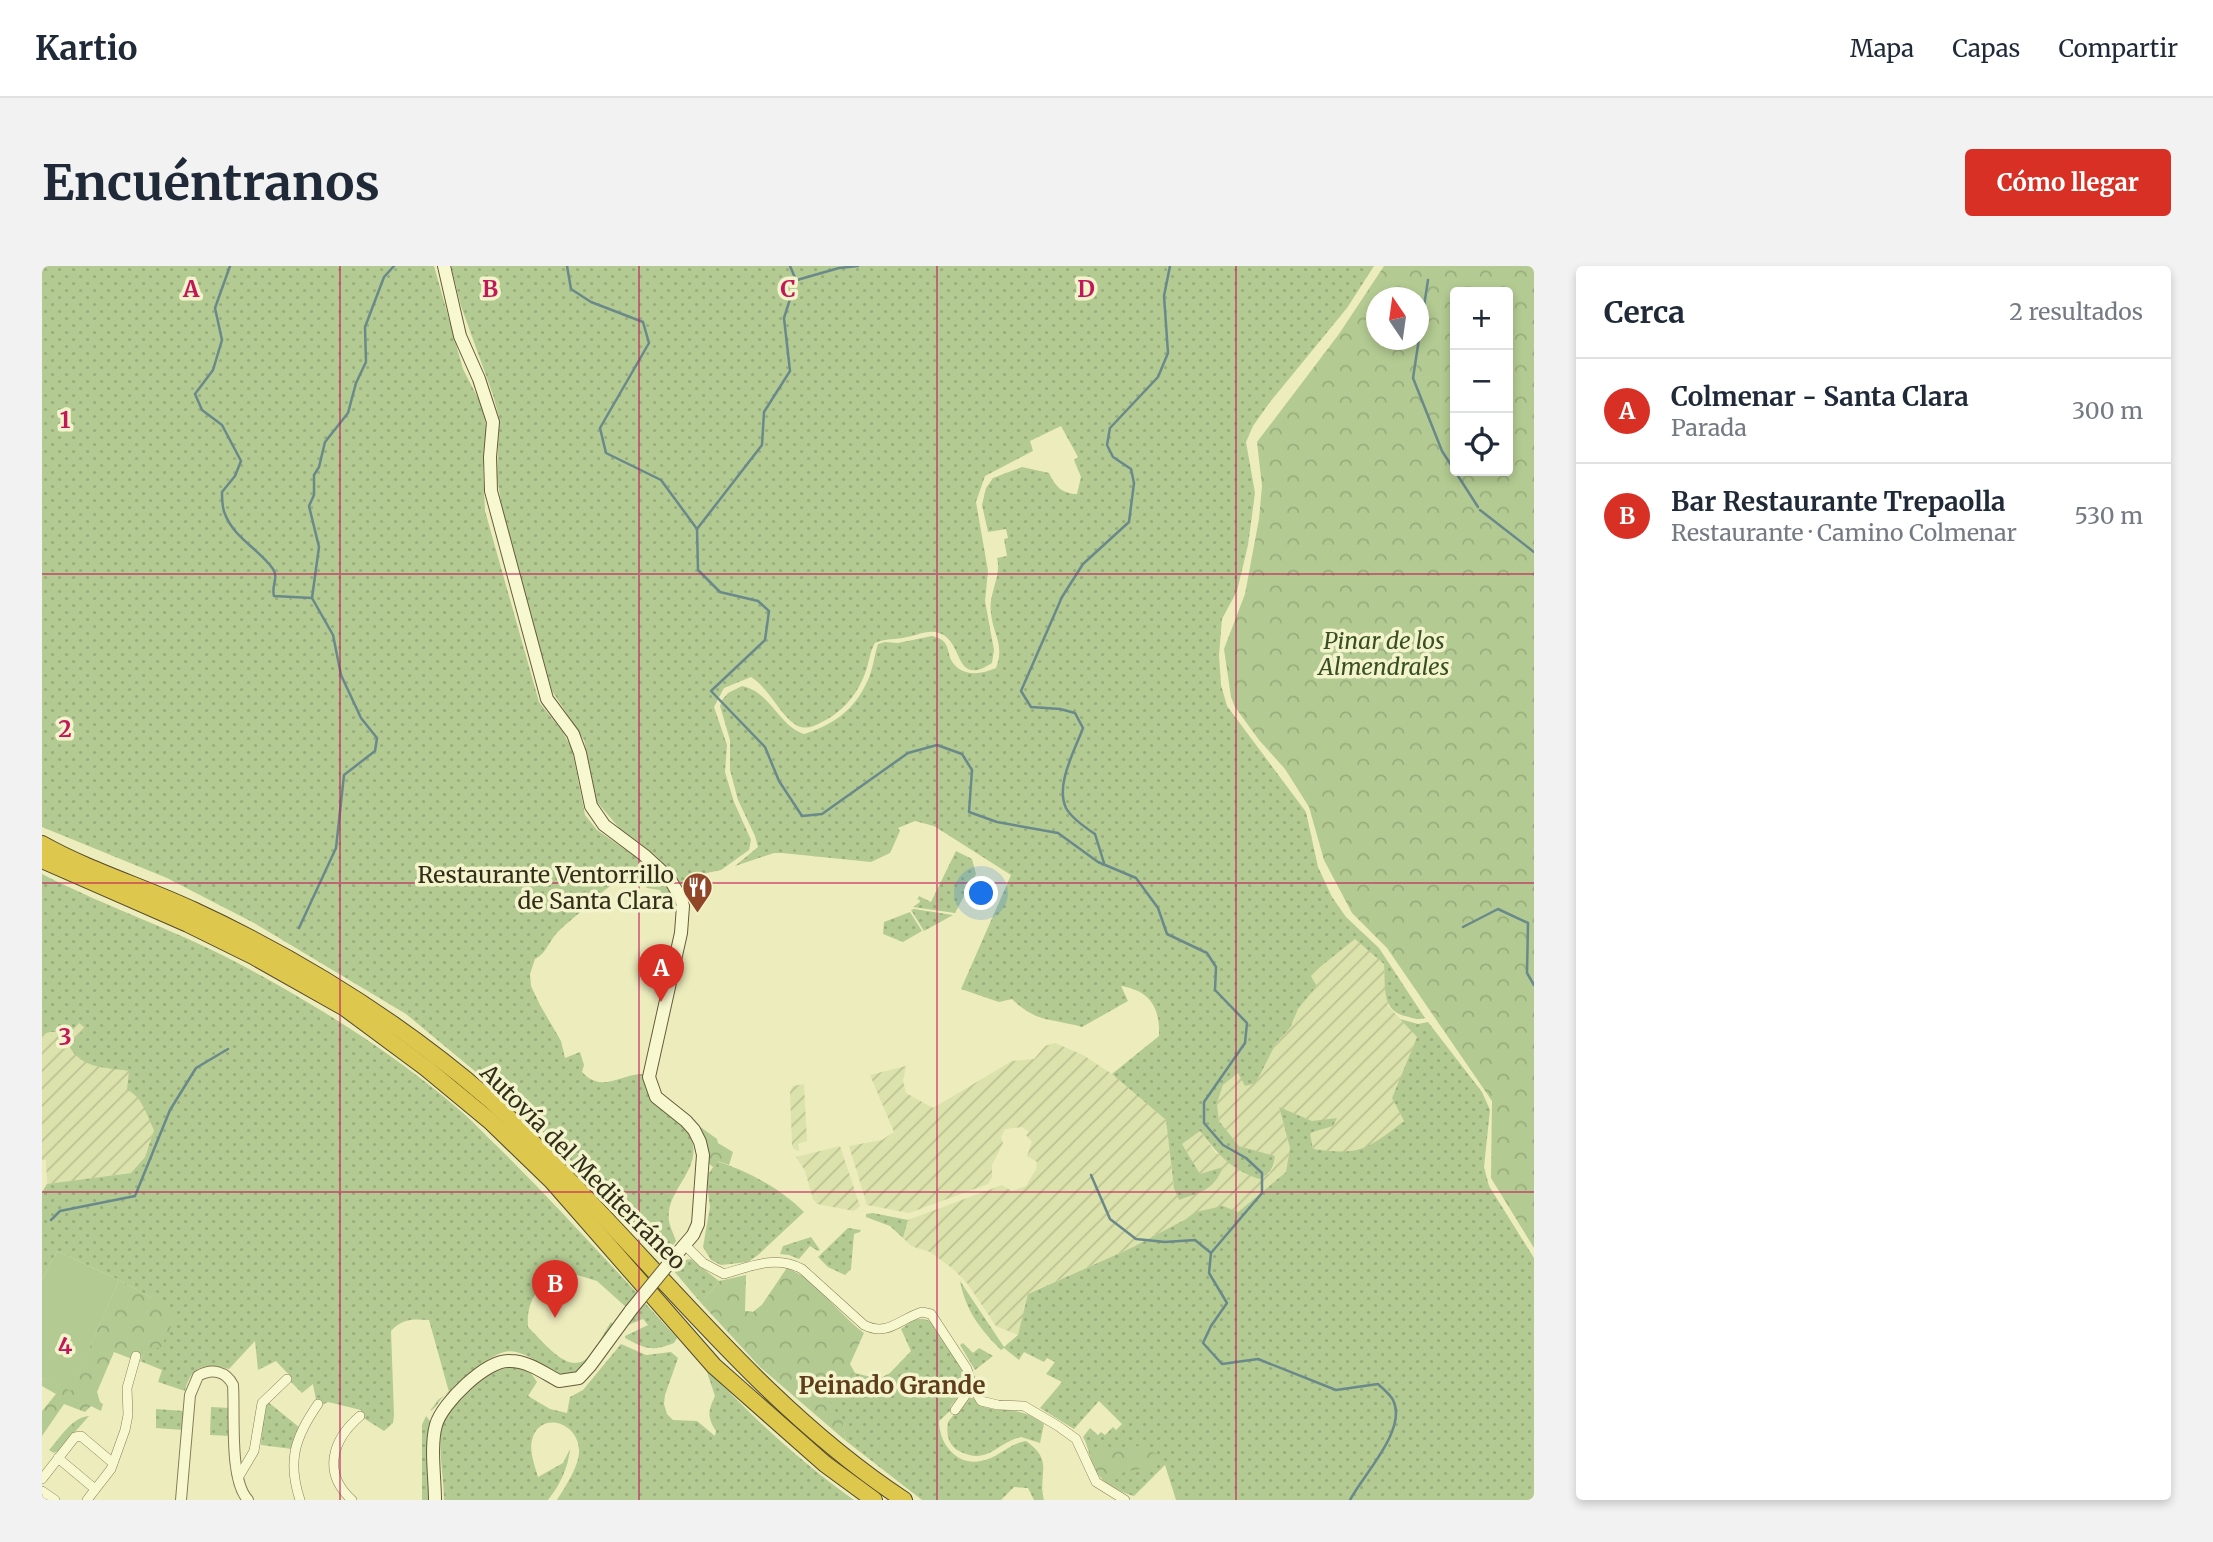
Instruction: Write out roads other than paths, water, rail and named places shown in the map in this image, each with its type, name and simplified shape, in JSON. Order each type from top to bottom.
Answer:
[{"type":"highway","name":"Autovía del Mediterráneo","points":[[42,845],[193,910],[299,963],[350,994],[433,1053],[491,1101],[574,1184],[728,1350],[836,1452],[904,1500]]},
{"type":"highway","name":"Autovía del Mediterráneo","points":[[42,860],[188,924],[253,956],[345,1008],[426,1068],[490,1121],[552,1181],[714,1366],[825,1464],[874,1500]]},
{"type":"main road","points":[[435,1500],[435,1429],[446,1403],[486,1371],[506,1360],[533,1366],[559,1381],[579,1377],[685,1245],[698,1224],[703,1156],[694,1130],[656,1097],[649,1077],[681,933],[681,898],[669,878],[604,825],[590,806],[580,753],[573,734],[547,699],[491,491],[493,422],[479,379],[460,336],[444,266]]},
{"type":"street","points":[[685,1245],[703,1263],[723,1274],[779,1260],[792,1263],[864,1325],[876,1331],[889,1328],[922,1312],[931,1314],[967,1369],[972,1386],[981,1401],[1024,1406],[1059,1426],[1076,1439],[1096,1482],[1125,1500]]},
{"type":"street","points":[[87,1500],[113,1463],[128,1415],[127,1388],[136,1356]]},
{"type":"street","points":[[181,1500],[190,1395],[194,1381],[204,1372],[222,1373],[229,1377],[233,1385],[239,1478],[243,1494],[248,1500]]},
{"type":"street","points":[[239,1478],[254,1451],[262,1403],[288,1379]]},
{"type":"street","points":[[955,1409],[972,1386]]},
{"type":"street","points":[[300,1500],[293,1481],[293,1462],[305,1423],[318,1404]]},
{"type":"street","points":[[352,1500],[342,1491],[333,1476],[333,1461],[341,1438],[350,1424],[360,1416]]},
{"type":"street","points":[[42,1479],[75,1437],[81,1436],[113,1463]]},
{"type":"street","points":[[58,1458],[95,1489]]},
{"type":"street","points":[[42,1490],[55,1500]]},
{"type":"waterway","points":[[230,266],[215,308],[222,340],[213,370],[195,394],[202,410],[222,425],[241,461],[235,476],[222,492],[224,512],[240,537],[273,569],[274,596],[312,598],[333,635],[341,675],[361,718],[377,738],[375,751],[344,775],[336,848],[299,928]]},
{"type":"waterway","points":[[312,598],[319,547],[309,506],[314,495],[314,475],[319,467],[325,442],[348,413],[356,383],[366,362],[365,327],[384,277],[394,266]]},
{"type":"waterway","points":[[567,266],[571,289],[591,302],[643,322],[649,343],[600,428],[606,453],[661,480],[697,529],[698,570],[720,592],[758,601],[769,611],[765,640],[711,691],[765,747],[779,781],[802,816],[822,814],[908,753],[937,745],[962,754],[972,770],[969,812],[997,822],[1058,833],[1098,862],[1136,878],[1158,908],[1167,934],[1207,953],[1216,967],[1215,990],[1247,1023],[1245,1043],[1204,1102],[1204,1123],[1223,1145],[1246,1158],[1262,1173],[1262,1193],[1211,1253],[1209,1273],[1227,1303],[1203,1343],[1222,1364],[1258,1359],[1336,1390],[1378,1384],[1388,1393],[1396,1412],[1394,1424],[1382,1451],[1350,1500]]},
{"type":"waterway","points":[[697,529],[762,445],[764,412],[790,371],[784,318],[796,280],[790,266]]},
{"type":"waterway","points":[[797,280],[839,268],[858,266]]},
{"type":"waterway","points":[[1104,863],[1095,834],[1072,816],[1063,799],[1064,778],[1083,728],[1075,713],[1031,707],[1021,691],[1062,597],[1083,564],[1129,522],[1134,483],[1131,469],[1113,457],[1107,445],[1110,428],[1158,377],[1168,353],[1164,296],[1170,266]]},
{"type":"waterway","points":[[1428,280],[1413,378],[1442,451],[1478,507]]},
{"type":"waterway","points":[[1480,510],[1534,552]]},
{"type":"waterway","points":[[1463,927],[1498,909],[1528,923],[1527,973],[1534,985]]},
{"type":"waterway","points":[[51,1220],[60,1211],[135,1196],[170,1110],[196,1068],[228,1049]]},
{"type":"waterway","points":[[1091,1175],[1110,1219],[1136,1239],[1165,1242],[1195,1240],[1211,1253]]},
{"type":"place","name":"Restaurante Ventorrillo de Santa Clara","points":[[697,915]]},
{"type":"place","name":"Colmenar - Santa Clara","points":[[661,1002]]},
{"type":"place","name":"Bar Restaurante Trepaolla","points":[[555,1318]]},
{"type":"district","name":"Peinado Grande","points":[[892,1386]]},
{"type":"park label","name":"Pinar de los Almendrales","points":[[1384,654]]}]
